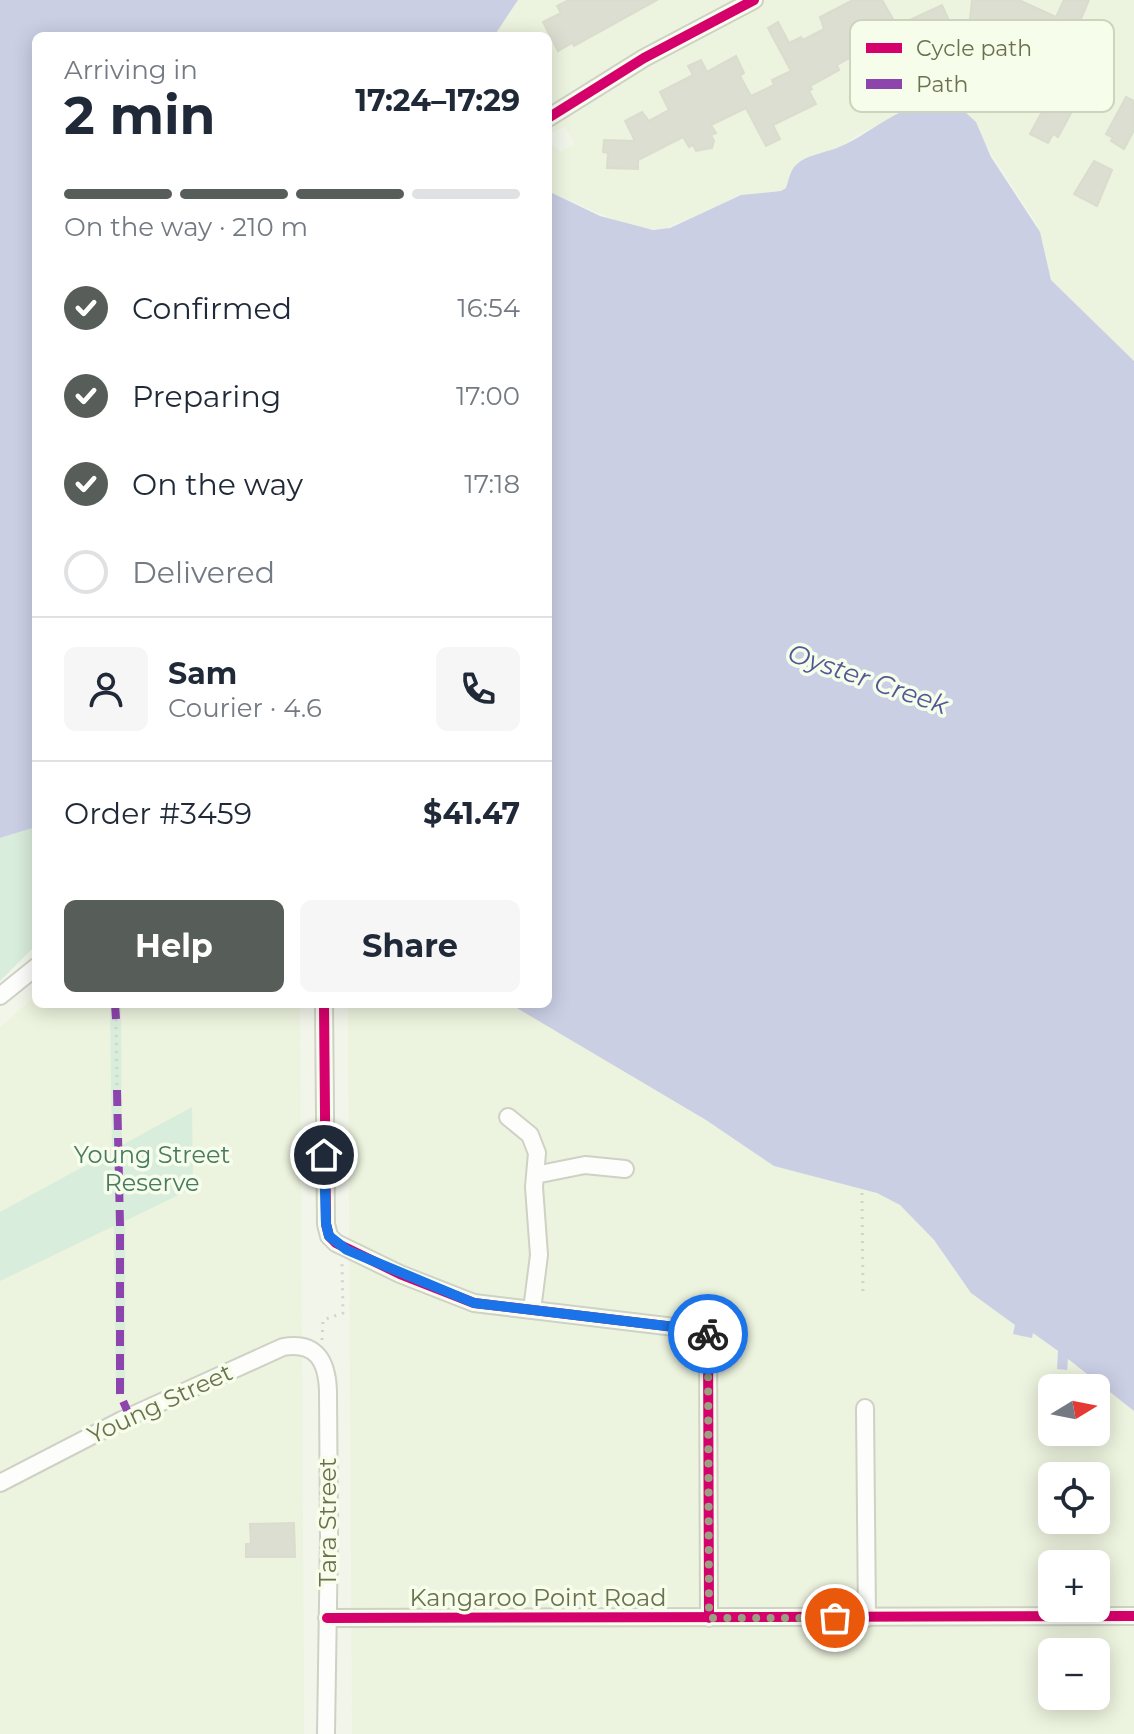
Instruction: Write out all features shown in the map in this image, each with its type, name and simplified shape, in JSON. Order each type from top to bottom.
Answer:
[{"type":"street","points":[[552,116],[644,58],[754,0]]},
{"type":"street","points":[[0,996],[32,970]]},
{"type":"street","points":[[324,1008],[326,1224],[329,1236],[347,1250],[474,1303],[708,1331],[709,1618]]},
{"type":"street","points":[[508,1117],[526,1129],[534,1140],[537,1153],[534,1200],[539,1255],[532,1310]]},
{"type":"street","points":[[535,1175],[585,1165],[625,1169]]},
{"type":"street","name":"Young Street","points":[[0,1483],[122,1420],[283,1347],[303,1346],[316,1353],[321,1360]]},
{"type":"street","name":"Tara Street","points":[[321,1360],[328,1391],[326,1734]]},
{"type":"street","points":[[865,1408],[867,1618]]},
{"type":"street","name":"Kangaroo Point Road","points":[[327,1618],[1134,1616]]},
{"type":"path","points":[[116,1019],[117,1090]]},
{"type":"path","points":[[862,1193],[863,1297]]},
{"type":"path","points":[[321,1360],[323,1320],[343,1313],[341,1267],[347,1250]]},
{"type":"shaded area","points":[[518,0],[1134,0],[1134,361],[1051,280],[1037,224],[965,112],[1114,112],[1114,20],[850,20],[850,112],[917,112],[864,131],[840,147],[798,163],[790,173],[786,188],[781,191],[741,195],[664,229],[642,229],[620,222],[552,193],[552,145],[561,152],[575,144],[565,126],[552,133],[552,32],[497,32]]},
{"type":"shaded area","points":[[32,999],[32,1008],[300,1008],[304,1734],[0,1734],[0,1028]]},
{"type":"shaded area","points":[[348,1008],[517,1008],[706,1120],[774,1166],[877,1193],[900,1205],[933,1240],[971,1293],[1015,1325],[1033,1333],[1086,1374],[1038,1374],[1038,1446],[1110,1446],[1110,1392],[1134,1411],[1134,1734],[352,1734]]},
{"type":"green space","points":[[32,828],[32,949],[0,981],[0,838]]},
{"type":"green space","name":"Young Street Reserve","points":[[110,1008],[121,1008],[122,1145],[192,1107],[193,1188],[125,1221],[125,1391],[116,1396],[114,1226],[0,1281],[0,1212],[112,1151]]},
{"type":"water","points":[[0,0],[518,0],[497,32],[32,32],[32,828],[0,838]]},
{"type":"water","name":"Oyster Creek","points":[[901,112],[965,112],[976,122],[991,157],[1040,232],[1051,280],[1134,361],[1134,1411],[1110,1392],[1110,1374],[1087,1374],[1068,1359],[1067,1370],[1057,1369],[1058,1351],[1033,1333],[1032,1338],[1013,1334],[1015,1325],[971,1293],[934,1240],[900,1205],[877,1193],[774,1166],[706,1120],[517,1008],[552,1008],[552,193],[600,216],[653,230],[670,228],[741,195],[781,191],[786,188],[794,167],[800,162],[850,142]]},
{"type":"building","points":[[569,0],[657,0],[574,46],[572,43],[558,51],[552,32],[548,32],[543,22],[561,13],[557,6]]},
{"type":"building","points":[[853,0],[882,0],[894,20],[850,20],[850,58],[837,65],[839,70],[810,86],[812,89],[809,91],[816,104],[773,125],[780,139],[766,146],[746,108],[711,125],[716,133],[711,135],[714,141],[712,148],[696,151],[693,145],[689,147],[683,137],[638,160],[638,169],[607,168],[608,153],[603,152],[604,140],[635,141],[625,121],[642,112],[649,121],[669,110],[660,92],[693,75],[688,66],[701,60],[707,72],[736,56],[744,73],[740,76],[751,96],[774,85],[772,80],[791,71],[768,28],[778,22],[789,43],[801,37],[803,40],[824,29],[820,17]]},
{"type":"building","points":[[972,0],[1019,0],[1056,17],[1064,0],[1089,0],[1081,20],[970,20]]},
{"type":"building","points":[[942,5],[949,20],[910,20]]},
{"type":"building","points":[[1126,97],[1134,101],[1134,130],[1124,149],[1106,134]]},
{"type":"building","points":[[1042,112],[1072,112],[1058,137],[1053,134],[1048,143],[1030,134]]},
{"type":"building","points":[[1094,161],[1112,170],[1097,206],[1074,194]]},
{"type":"building","points":[[294,1523],[295,1557],[246,1557],[246,1544],[251,1544],[250,1524]]},
{"type":"marked path","points":[[115,1008],[116,1019]]},
{"type":"marked path","points":[[117,1090],[120,1394],[130,1417]]},
{"type":"cycle path","points":[[552,116],[644,58],[754,0]]},
{"type":"cycle path","points":[[324,1008],[326,1224],[329,1236],[336,1243],[400,1274],[474,1303],[708,1331],[709,1618]]},
{"type":"cycle path","points":[[327,1618],[1134,1616]]},
{"type":"way so far","points":[[708,1334],[709,1618],[835,1618]]},
{"type":"route","points":[[324,1155],[326,1224],[329,1236],[347,1250],[474,1303],[685,1327],[708,1331],[708,1334]]}]
